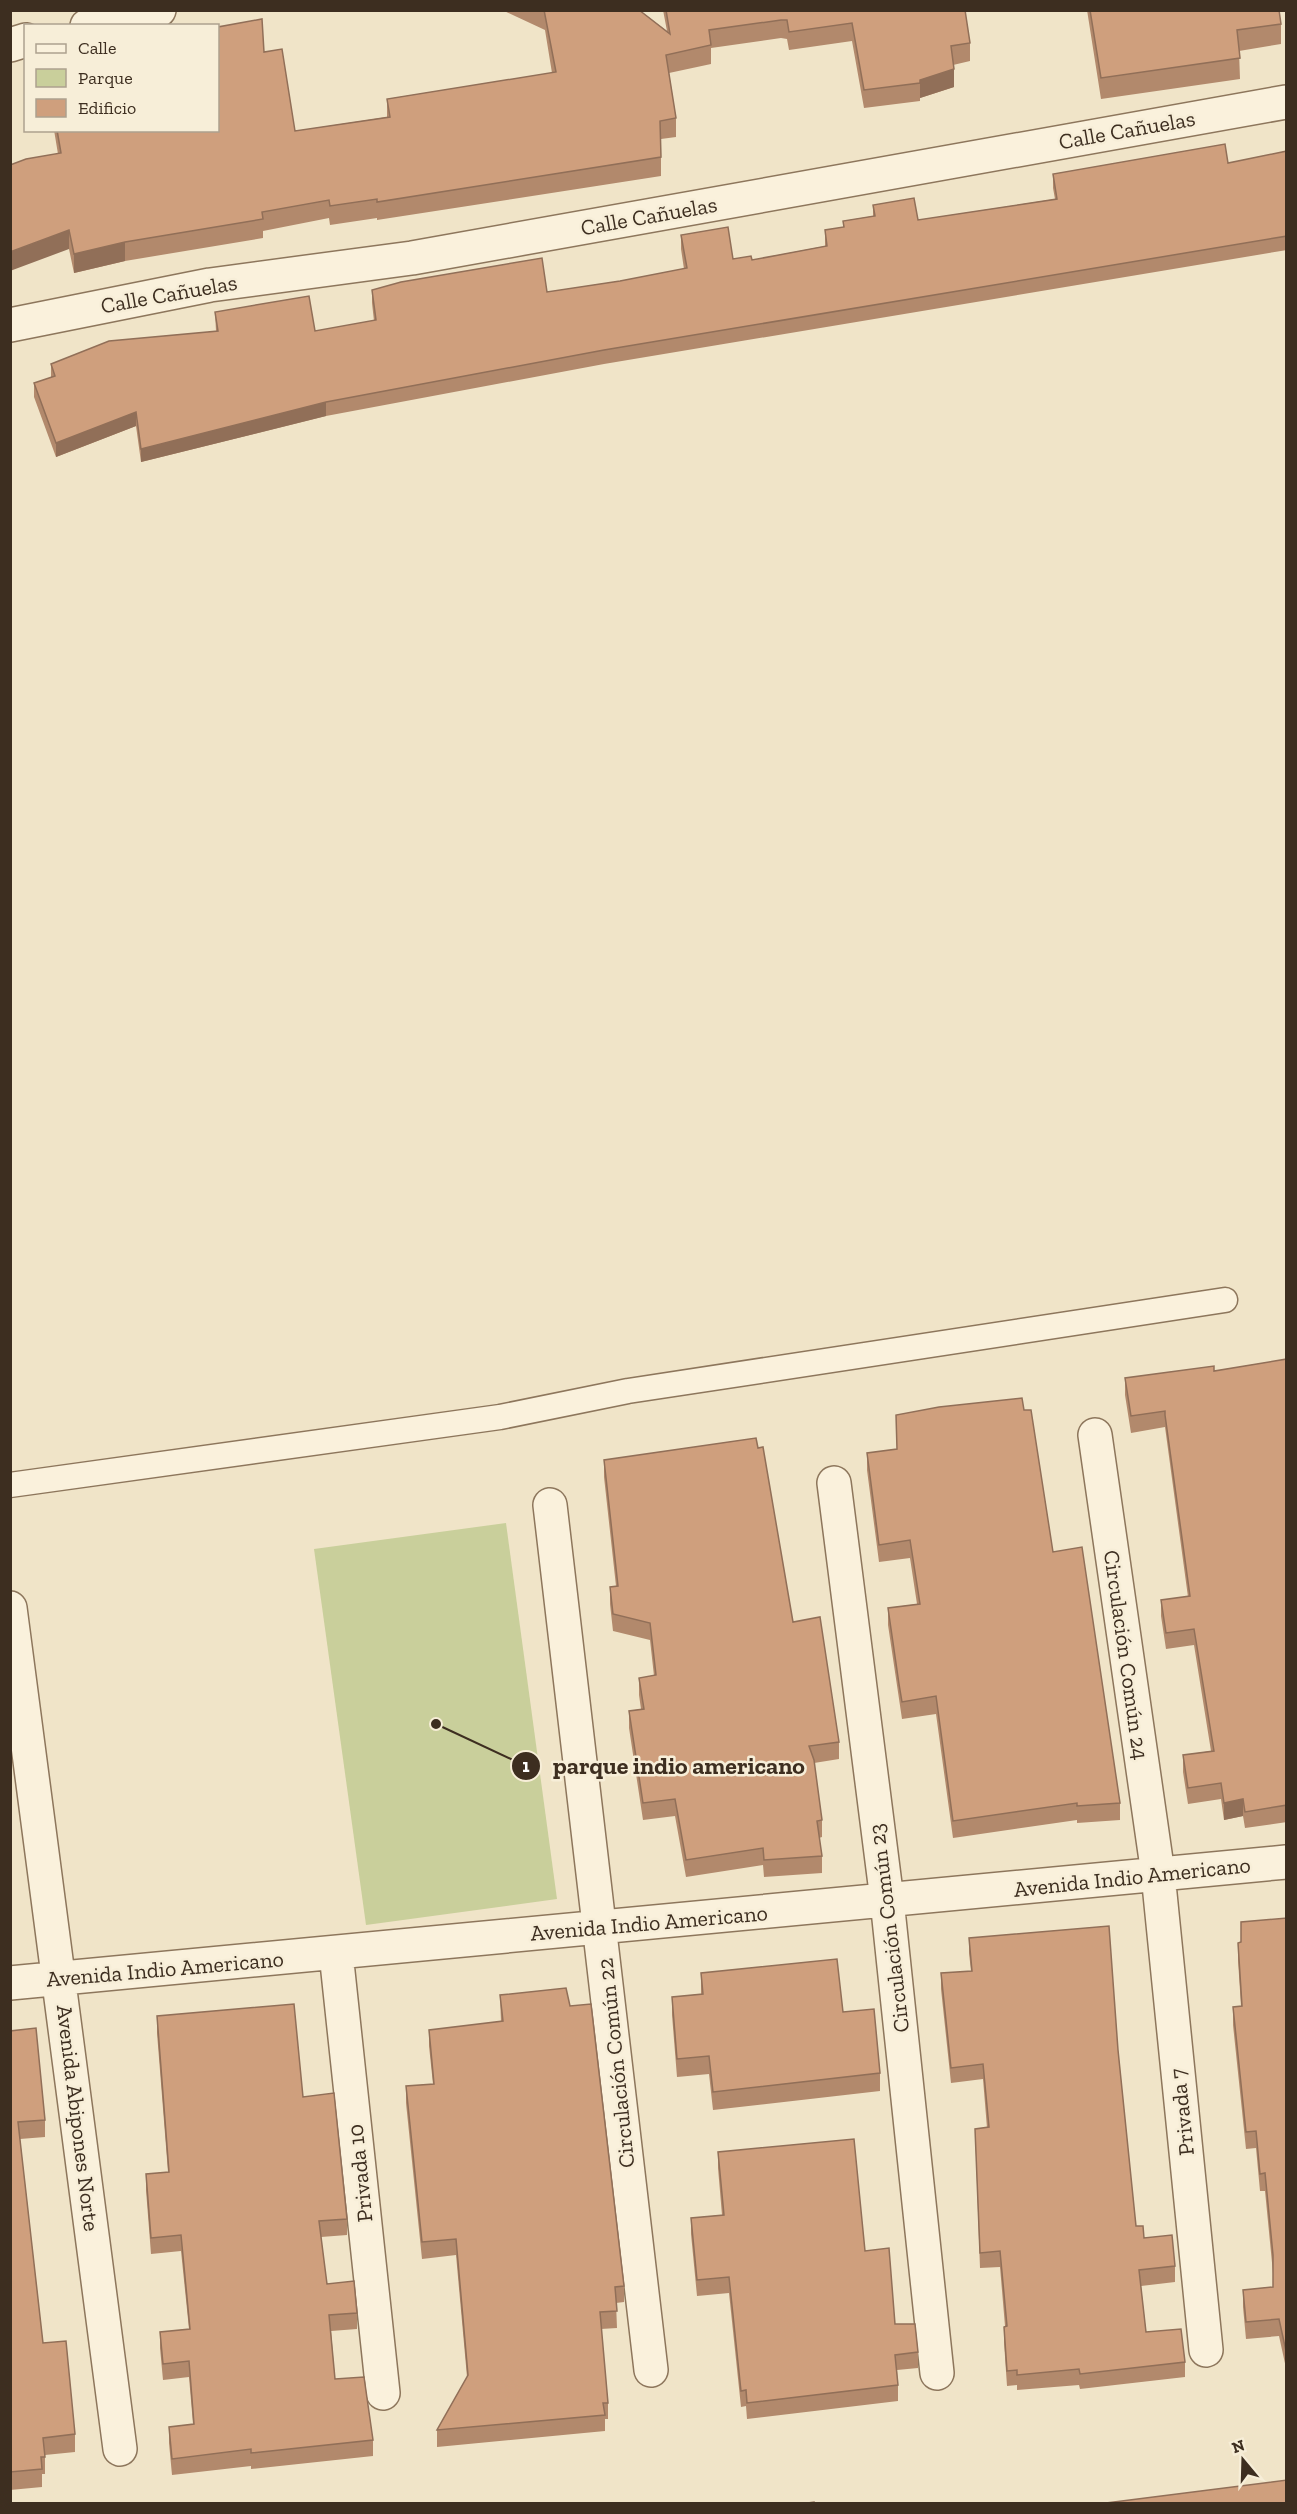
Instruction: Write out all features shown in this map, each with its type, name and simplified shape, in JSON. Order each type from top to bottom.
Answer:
[{"type":"street","points":[[96,24],[159,10]]},
{"type":"street","name":"Calle Cañuelas","points":[[10,325],[210,285],[412,258],[1287,102]]},
{"type":"street","name":"Circulación Común 24","points":[[1095,1435],[1158,1874]]},
{"type":"street","name":"Circulación Común 23","points":[[834,1484],[887,1900],[938,2373]]},
{"type":"street","name":"Circulación Común 22","points":[[550,1505],[651,2370]]},
{"type":"street","name":"Avenida Abipones Norte","points":[[10,1608],[120,2449]]},
{"type":"street","name":"Avenida Indio Americano","points":[[10,1983],[1287,1862]]},
{"type":"street","name":"Privada 7","points":[[1158,1874],[1206,2350]]},
{"type":"street","name":"Privada 10","points":[[336,1953],[383,2393]]},
{"type":"lane","points":[[10,1485],[500,1417],[628,1390],[1225,1300]]},
{"type":"green space","points":[[506,1523],[557,1899],[366,1925],[314,1549]]},
{"type":"building","points":[[544,10],[639,10],[670,34],[666,10],[965,10],[970,43],[951,46],[954,69],[920,80],[920,83],[864,90],[852,23],[789,32],[787,20],[781,20],[709,30],[711,45],[666,55],[676,118],[660,121],[661,157],[377,202],[377,199],[330,206],[329,200],[262,212],[263,219],[125,242],[74,254],[69,230],[10,252],[10,165],[26,159],[61,153],[57,132],[219,132],[219,27],[262,19],[264,52],[282,49],[295,131],[390,117],[387,99],[556,72]]},
{"type":"building","points":[[1090,10],[1279,10],[1281,24],[1237,30],[1240,58],[1101,78]]},
{"type":"building","points":[[1225,144],[1228,163],[1287,151],[1287,236],[604,350],[326,402],[141,449],[136,412],[56,443],[34,383],[55,376],[51,364],[109,341],[218,331],[215,312],[309,296],[315,331],[376,320],[372,290],[401,282],[542,258],[547,292],[620,281],[687,268],[681,235],[728,227],[733,259],[751,256],[752,260],[827,246],[825,230],[844,227],[843,221],[875,216],[873,205],[914,198],[918,220],[1057,199],[1053,174]]},
{"type":"building","points":[[1287,1359],[1287,1805],[1245,1812],[1243,1799],[1224,1803],[1221,1783],[1188,1788],[1183,1755],[1214,1751],[1194,1629],[1166,1633],[1161,1600],[1190,1596],[1165,1411],[1131,1416],[1125,1378],[1214,1366],[1214,1371]]},
{"type":"building","points":[[1022,1398],[1024,1410],[1031,1410],[1053,1552],[1082,1547],[1120,1803],[1077,1806],[1077,1803],[953,1821],[936,1696],[902,1702],[888,1608],[920,1604],[910,1540],[879,1545],[867,1453],[897,1449],[896,1415],[939,1407]]},
{"type":"building","points":[[756,1438],[758,1448],[763,1447],[793,1622],[820,1617],[839,1742],[809,1746],[814,1760],[822,1820],[817,1821],[822,1856],[764,1860],[763,1848],[686,1860],[675,1799],[643,1803],[629,1711],[644,1709],[639,1678],[656,1675],[650,1623],[613,1614],[610,1587],[618,1586],[604,1460]]},
{"type":"building","points":[[1287,1918],[1286,2351],[1279,2319],[1246,2322],[1243,2290],[1273,2287],[1273,2255],[1265,2173],[1260,2174],[1256,2131],[1246,2132],[1233,2007],[1242,2006],[1238,1943],[1241,1942],[1241,1922]]},
{"type":"building","points":[[1109,1926],[1118,2050],[1136,2226],[1143,2226],[1144,2238],[1172,2235],[1175,2266],[1139,2270],[1146,2332],[1181,2329],[1185,2362],[1080,2374],[1079,2369],[1017,2375],[1017,2370],[1007,2371],[1004,2327],[1007,2326],[1000,2251],[980,2253],[975,2129],[989,2127],[983,2064],[951,2068],[941,1973],[972,1971],[969,1938]]},
{"type":"building","points":[[837,1959],[843,2012],[874,2009],[880,2073],[713,2092],[709,2056],[677,2059],[672,1997],[703,1994],[701,1973]]},
{"type":"building","points":[[566,1988],[570,2006],[591,2004],[624,2286],[615,2287],[617,2311],[600,2312],[608,2403],[603,2403],[605,2415],[437,2430],[468,2375],[456,2239],[422,2242],[406,2086],[434,2084],[429,2030],[503,2021],[500,1995]]},
{"type":"building","points":[[294,2004],[303,2097],[334,2093],[347,2219],[319,2221],[327,2284],[354,2281],[357,2313],[329,2315],[335,2379],[364,2377],[373,2440],[251,2453],[251,2449],[172,2459],[169,2427],[194,2424],[189,2361],[163,2364],[160,2332],[190,2329],[181,2235],[151,2238],[146,2174],[169,2172],[157,2016]]},
{"type":"building","points":[[36,2028],[45,2120],[18,2122],[43,2343],[66,2341],[75,2434],[43,2438],[45,2457],[41,2457],[42,2469],[10,2472],[10,2031]]},
{"type":"building","points":[[854,2139],[865,2251],[889,2248],[895,2324],[915,2324],[918,2352],[895,2355],[898,2385],[747,2403],[746,2390],[741,2391],[729,2277],[697,2280],[691,2218],[724,2215],[718,2152]]},
{"type":"building","points":[[1287,2480],[1287,2504],[1098,2504]]},
{"type":"place","name":"parque indio americano","points":[[436,1724]]}]
